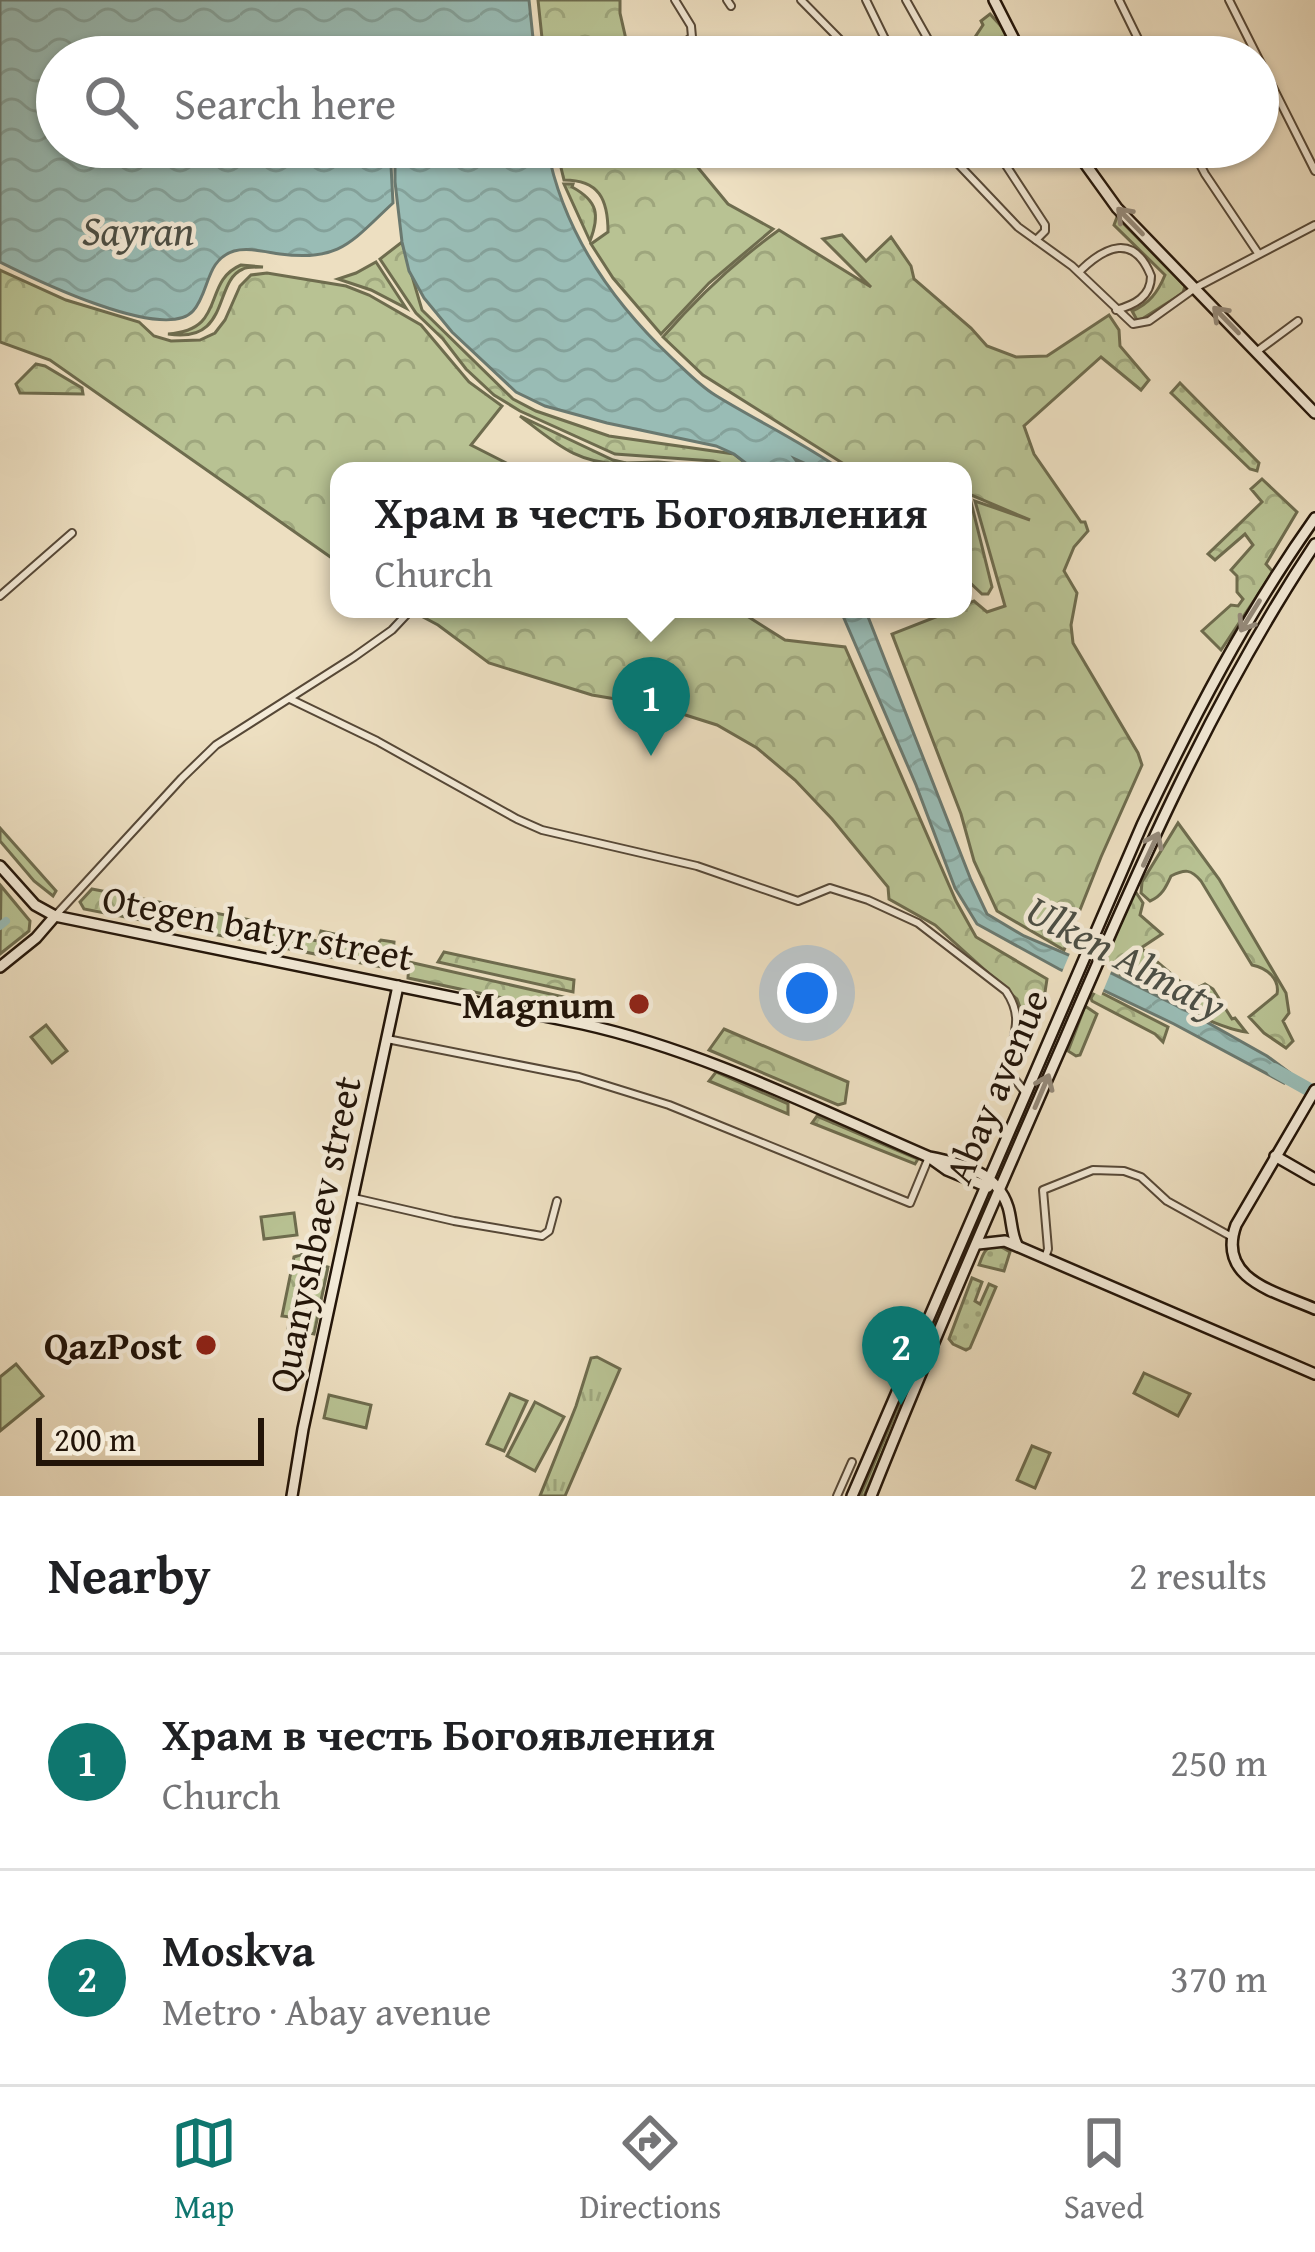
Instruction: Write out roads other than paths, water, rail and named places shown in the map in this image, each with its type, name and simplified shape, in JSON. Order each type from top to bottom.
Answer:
[{"type":"main road","points":[[994,0],[1012,36]]},
{"type":"main road","points":[[1088,168],[1118,208],[1315,413]]},
{"type":"main road","name":"Abay avenue","points":[[852,1496],[1142,825],[1232,646],[1315,518]]},
{"type":"main road","name":"Abay avenue","points":[[871,1496],[1101,955],[1208,726],[1252,644],[1315,544]]},
{"type":"main road","name":"Otegen batyr street","points":[[0,866],[35,905],[56,916],[623,1034],[711,1063],[929,1157],[947,1170],[987,1181],[1000,1192]]},
{"type":"main road","points":[[0,967],[56,916]]},
{"type":"main road","name":"Quanyshbaev street","points":[[292,1496],[398,986]]},
{"type":"main road","points":[[1315,1090],[1232,1237],[1233,1258],[1243,1274],[1315,1309]]},
{"type":"main road","points":[[1275,1156],[1315,1179]]},
{"type":"main road","points":[[1000,1192],[1017,1245]]},
{"type":"main road","points":[[978,1244],[997,1240],[1017,1245],[1315,1374]]},
{"type":"street","points":[[675,0],[692,36]]},
{"type":"street","points":[[801,0],[836,36]]},
{"type":"street","points":[[866,0],[884,36]]},
{"type":"street","points":[[906,0],[926,36]]},
{"type":"street","points":[[1119,0],[1137,36]]},
{"type":"street","points":[[1229,0],[1247,36]]},
{"type":"street","points":[[1279,99],[1315,171]]},
{"type":"street","points":[[962,168],[1018,227],[1079,272],[1133,324],[1315,225]]},
{"type":"street","points":[[1008,168],[1045,225],[1036,240]]},
{"type":"street","points":[[1202,168],[1258,253]]},
{"type":"street","points":[[1079,272],[1112,248],[1130,249],[1144,262],[1151,276],[1147,292],[1116,310]]},
{"type":"street","points":[[1256,352],[1298,321]]},
{"type":"street","points":[[0,596],[72,533]]},
{"type":"street","points":[[56,916],[205,755],[403,618]]},
{"type":"street","points":[[290,699],[542,830],[697,866],[798,901],[830,888],[918,922],[1006,991],[1014,1003],[1018,1019],[1008,1071],[1025,1092]]},
{"type":"street","points":[[387,1040],[533,1067],[669,1105],[910,1203],[929,1157]]},
{"type":"street","points":[[1045,1258],[1043,1190],[1093,1170],[1141,1177],[1167,1201],[1232,1237]]},
{"type":"street","points":[[354,1198],[542,1236],[549,1232],[557,1201]]},
{"type":"street","points":[[837,1496],[852,1462]]},
{"type":"water","name":"Sayran","points":[[0,0],[529,0],[533,36],[36,36],[36,168],[391,168],[393,203],[355,238],[331,252],[300,256],[251,250],[225,255],[193,311],[178,319],[155,319],[98,305],[0,262]]},
{"type":"water","points":[[395,168],[552,168],[593,263],[650,337],[709,391],[829,462],[744,462],[716,446],[607,423],[545,406],[516,392],[452,332],[424,298],[409,271]]},
{"type":"water","points":[[844,618],[869,618],[987,914],[1024,936],[1187,1011],[1267,1056],[1290,1073],[1284,1083],[977,924],[955,888]]},
{"type":"waterway","points":[[0,926],[6,921]]},
{"type":"waterway","name":"Ulken Almaty","points":[[1274,1070],[1315,1093]]},
{"type":"place","name":"Храм в честь Богоявления","points":[[651,756]]},
{"type":"place","name":"Magnum","points":[[639,1004]]},
{"type":"place","name":"QazPost","points":[[206,1345]]},
{"type":"place","name":"Moskva","points":[[901,1405]]}]
